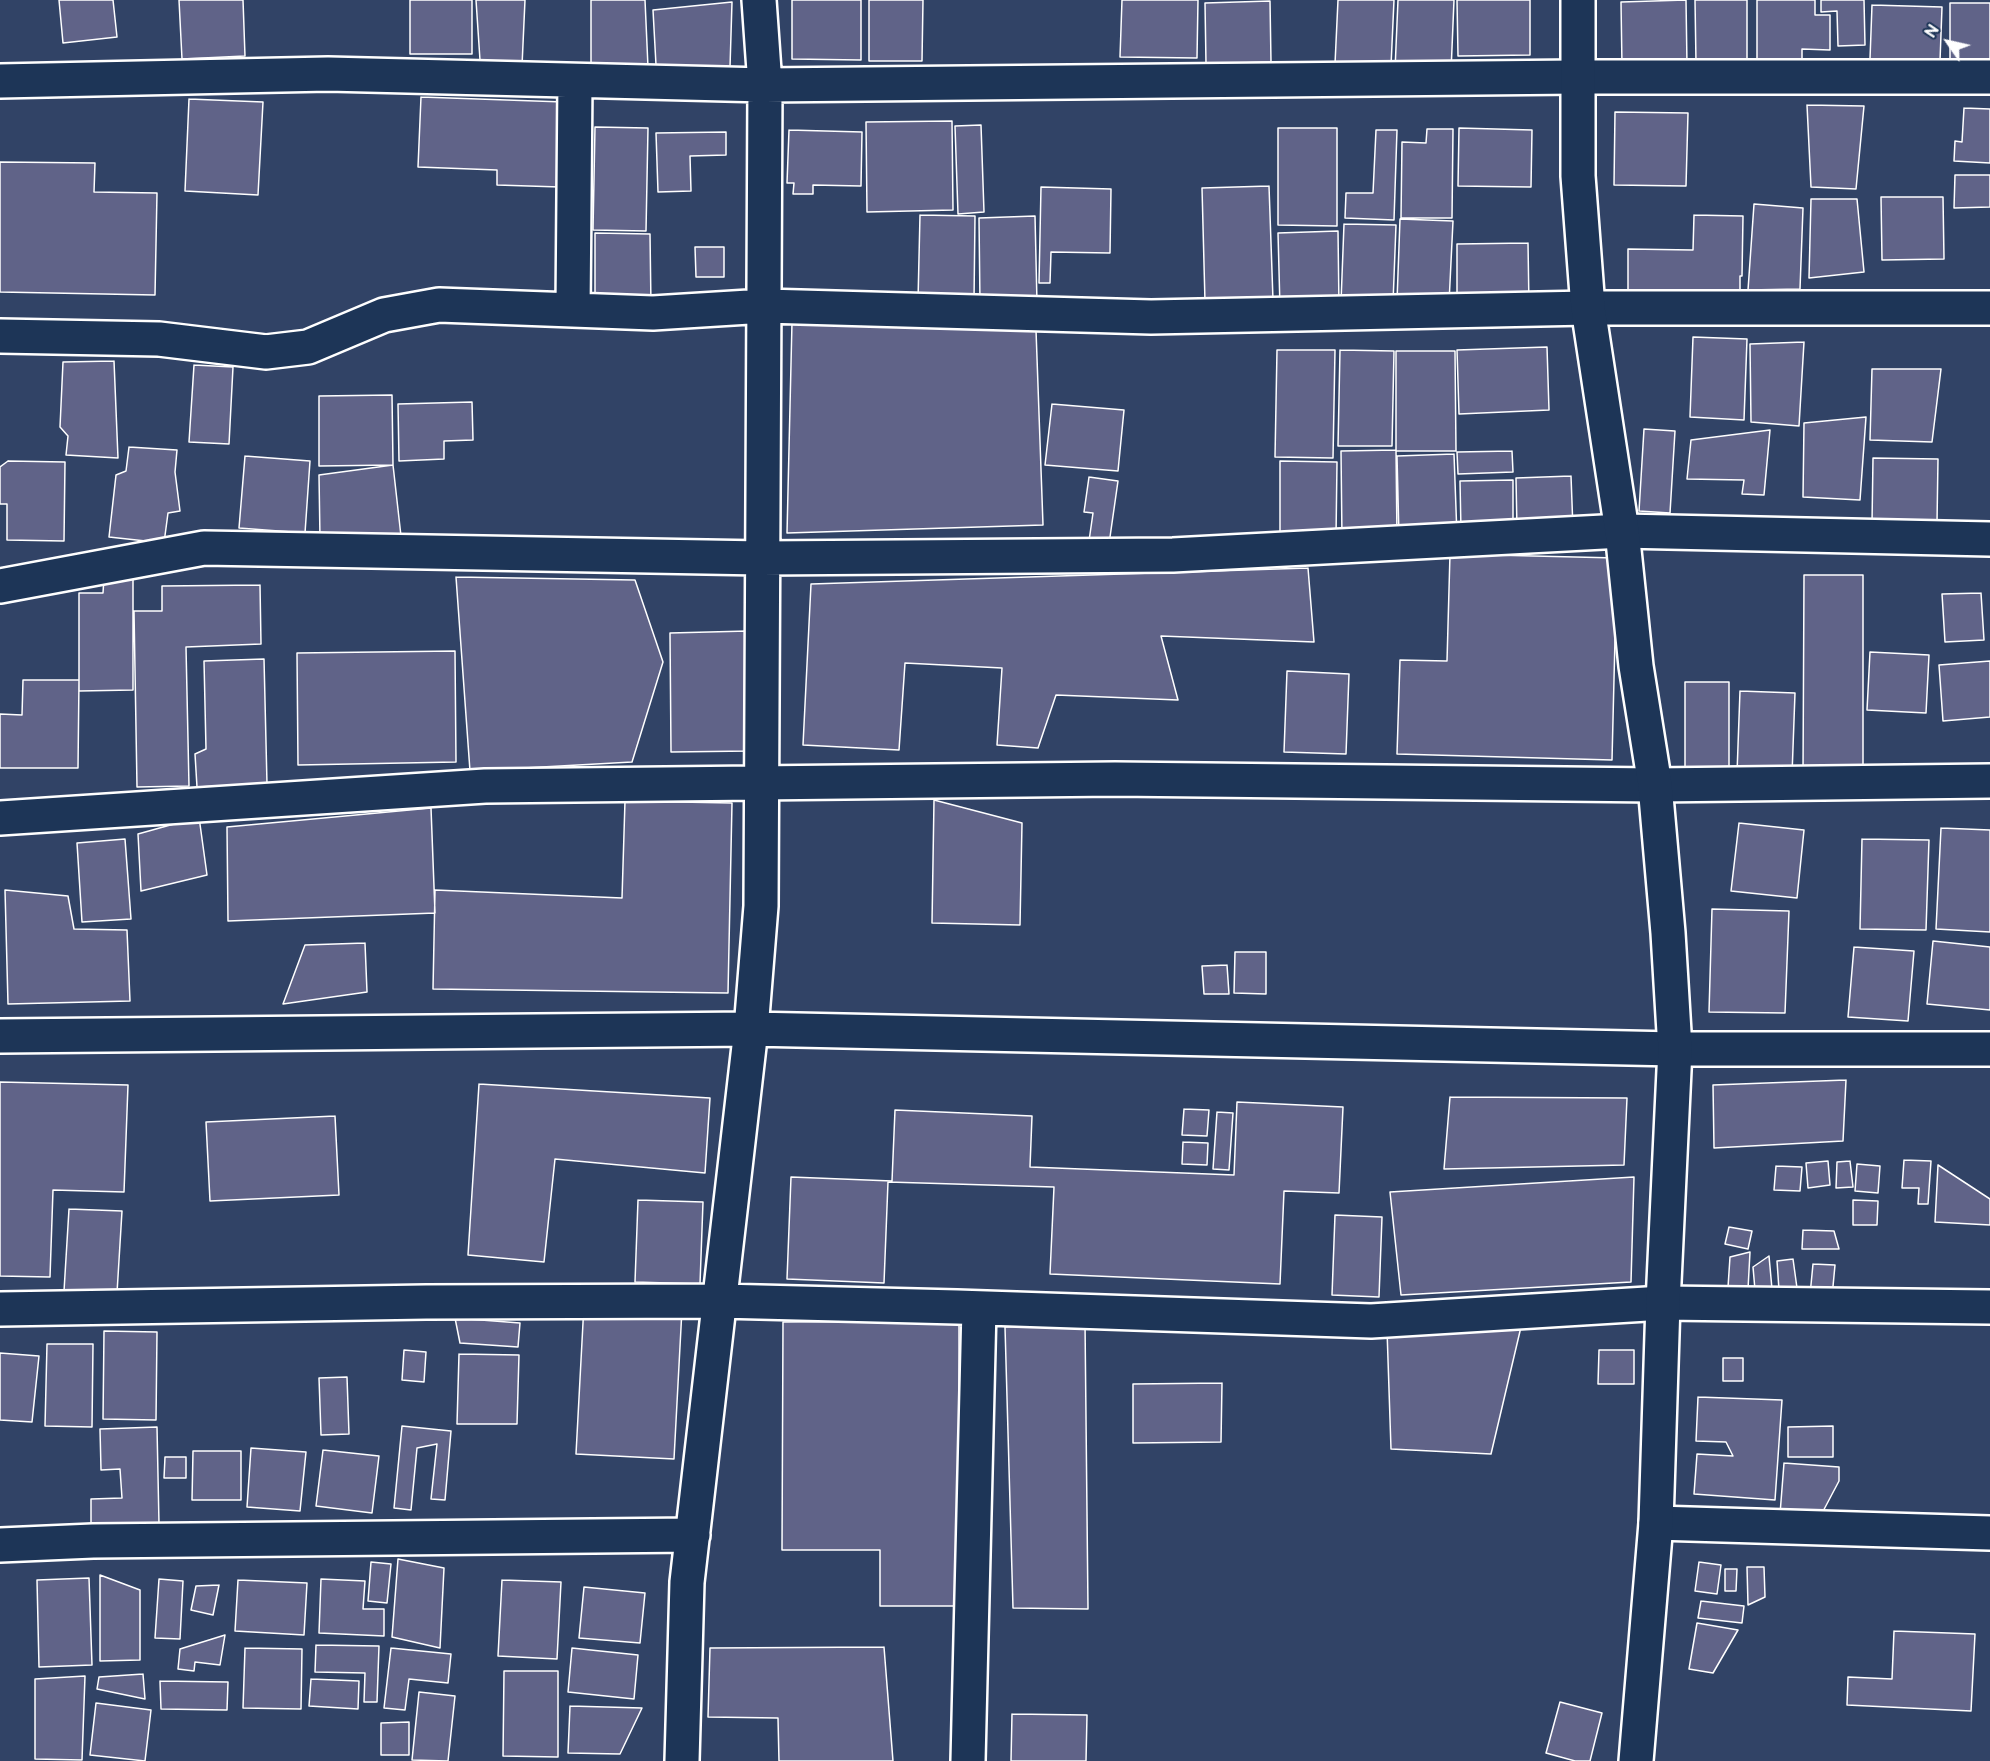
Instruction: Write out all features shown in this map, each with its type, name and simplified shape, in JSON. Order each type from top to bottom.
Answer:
[{"type":"street","points":[[682,1761],[687,1582],[751,1029],[761,906],[765,86],[759,0]]},
{"type":"street","points":[[1578,0],[1578,176],[1588,308],[1622,531],[1636,666],[1655,785],[1675,1049],[1663,1303],[1656,1523],[1636,1761]]},
{"type":"street","points":[[0,81],[328,74],[765,86],[1578,77],[1990,77]]},
{"type":"street","points":[[573,310],[575,81]]},
{"type":"street","points":[[0,336],[159,339],[266,352],[308,347],[384,315],[439,305],[653,313],[765,306],[1151,317],[1588,308],[1990,308]]},
{"type":"street","points":[[0,586],[204,548],[762,558],[1173,555],[1622,531],[1990,539]]},
{"type":"street","points":[[0,818],[484,786],[1115,779],[1655,785],[1990,781]]},
{"type":"street","points":[[0,1036],[751,1029],[1675,1049],[1990,1049]]},
{"type":"street","points":[[0,1309],[426,1302],[720,1301],[1371,1322],[1663,1303],[1990,1306]]},
{"type":"street","points":[[968,1761],[979,1308]]},
{"type":"street","points":[[1656,1523],[1990,1533]]},
{"type":"street","points":[[0,1545],[93,1540],[693,1535]]},
{"type":"building","points":[[59,0],[113,0],[117,37],[63,43]]},
{"type":"building","points":[[179,0],[243,0],[245,56],[182,59]]},
{"type":"building","points":[[410,0],[472,0],[472,54],[410,54]]},
{"type":"building","points":[[476,0],[525,0],[522,66],[480,60]]},
{"type":"building","points":[[591,0],[645,0],[648,67],[591,66]]},
{"type":"building","points":[[792,0],[861,0],[861,60],[792,59]]},
{"type":"building","points":[[869,0],[923,0],[922,61],[869,61]]},
{"type":"building","points":[[1122,0],[1198,0],[1197,58],[1120,57]]},
{"type":"building","points":[[1338,0],[1394,0],[1391,66],[1335,64]]},
{"type":"building","points":[[1398,0],[1454,0],[1451,72],[1395,70]]},
{"type":"building","points":[[1457,0],[1530,0],[1530,55],[1458,56]]},
{"type":"building","points":[[1686,0],[1687,65],[1622,67],[1621,2]]},
{"type":"building","points":[[1695,0],[1747,0],[1747,63],[1696,63]]},
{"type":"building","points":[[1757,0],[1815,0],[1815,15],[1830,15],[1830,50],[1802,49],[1802,60],[1757,61]]},
{"type":"building","points":[[1821,0],[1864,0],[1865,45],[1838,46],[1837,11],[1821,12]]},
{"type":"building","points":[[1270,1],[1271,62],[1206,64],[1205,3]]},
{"type":"building","points":[[732,2],[730,67],[656,65],[653,10]]},
{"type":"building","points":[[1950,3],[1990,3],[1990,66],[1950,65]]},
{"type":"building","points":[[1872,5],[1942,7],[1940,61],[1870,59]]},
{"type":"building","points":[[421,97],[564,102],[560,187],[497,185],[497,170],[418,167]]},
{"type":"building","points":[[189,99],[263,102],[258,195],[185,191]]},
{"type":"building","points":[[1807,105],[1864,106],[1856,189],[1811,187]]},
{"type":"building","points":[[1964,108],[1990,109],[1990,163],[1954,161],[1955,141],[1962,142]]},
{"type":"building","points":[[1615,112],[1688,113],[1686,186],[1614,185]]},
{"type":"building","points":[[952,121],[953,210],[867,212],[866,122]]},
{"type":"building","points":[[981,125],[984,212],[958,214],[955,126]]},
{"type":"building","points":[[595,127],[648,128],[646,231],[593,230]]},
{"type":"building","points":[[1278,128],[1337,128],[1337,226],[1278,225]]},
{"type":"building","points":[[1459,128],[1532,130],[1531,187],[1458,186]]},
{"type":"building","points":[[1427,129],[1453,129],[1452,218],[1401,218],[1402,142],[1426,143]]},
{"type":"building","points":[[789,130],[862,132],[861,186],[813,185],[813,194],[793,194],[794,183],[787,183]]},
{"type":"building","points":[[1376,130],[1397,130],[1394,220],[1345,218],[1346,193],[1373,193]]},
{"type":"building","points":[[726,132],[726,155],[690,156],[691,191],[658,192],[656,133]]},
{"type":"building","points":[[0,162],[95,163],[94,192],[157,193],[155,295],[0,292]]},
{"type":"building","points":[[1955,175],[1990,175],[1990,207],[1954,208]]},
{"type":"building","points":[[1269,186],[1273,300],[1205,302],[1202,188]]},
{"type":"building","points":[[1041,187],[1111,189],[1110,253],[1051,252],[1050,283],[1039,283]]},
{"type":"building","points":[[1881,197],[1943,197],[1944,259],[1882,260]]},
{"type":"building","points":[[1811,199],[1857,199],[1864,272],[1809,278]]},
{"type":"building","points":[[1754,204],[1803,208],[1800,289],[1748,290]]},
{"type":"building","points":[[920,215],[975,216],[974,301],[918,300]]},
{"type":"building","points":[[1694,215],[1743,216],[1740,294],[1628,293],[1628,249],[1693,250]]},
{"type":"building","points":[[1035,216],[1037,303],[980,304],[979,218]]},
{"type":"building","points":[[1400,219],[1453,221],[1449,303],[1397,301]]},
{"type":"building","points":[[1344,224],[1396,225],[1393,303],[1341,302]]},
{"type":"building","points":[[1338,231],[1339,307],[1280,308],[1278,233]]},
{"type":"building","points":[[595,233],[650,234],[651,306],[595,306]]},
{"type":"building","points":[[1528,243],[1529,306],[1457,307],[1457,244]]},
{"type":"building","points":[[695,247],[724,247],[724,277],[696,277]]},
{"type":"building","points":[[792,322],[1036,330],[1043,525],[787,533]]},
{"type":"building","points":[[1693,337],[1747,339],[1744,420],[1690,417]]},
{"type":"building","points":[[1804,342],[1799,426],[1751,422],[1750,344]]},
{"type":"building","points":[[1547,347],[1549,410],[1459,414],[1457,350]]},
{"type":"building","points":[[1277,350],[1335,350],[1333,458],[1275,457]]},
{"type":"building","points":[[1340,350],[1394,351],[1392,446],[1338,446]]},
{"type":"building","points":[[1396,351],[1455,351],[1456,451],[1396,451]]},
{"type":"building","points":[[114,361],[118,458],[66,455],[68,436],[60,427],[63,362]]},
{"type":"building","points":[[194,365],[233,367],[229,444],[189,442]]},
{"type":"building","points":[[1872,369],[1941,369],[1932,442],[1870,440]]},
{"type":"building","points":[[392,395],[393,465],[319,466],[319,396]]},
{"type":"building","points":[[472,402],[473,440],[444,441],[444,459],[399,461],[398,404]]},
{"type":"building","points":[[1052,404],[1124,410],[1118,471],[1045,465]]},
{"type":"building","points":[[1866,417],[1860,500],[1803,497],[1804,423]]},
{"type":"building","points":[[1644,429],[1675,431],[1670,513],[1639,511]]},
{"type":"building","points":[[1770,430],[1764,495],[1742,494],[1744,480],[1687,479],[1691,440]]},
{"type":"building","points":[[129,447],[177,450],[175,472],[180,511],[168,513],[164,543],[109,537],[116,475],[126,471]]},
{"type":"building","points":[[1396,450],[1397,539],[1342,540],[1341,451]]},
{"type":"building","points":[[1512,451],[1513,472],[1458,474],[1457,452]]},
{"type":"building","points":[[1454,454],[1457,536],[1399,537],[1397,456]]},
{"type":"building","points":[[245,456],[310,461],[305,533],[239,528]]},
{"type":"building","points":[[1873,458],[1938,459],[1937,523],[1872,523]]},
{"type":"building","points":[[8,461],[65,462],[64,541],[7,540],[7,504],[0,504],[0,467]]},
{"type":"building","points":[[1280,461],[1337,462],[1336,537],[1280,536]]},
{"type":"building","points":[[393,465],[402,545],[320,539],[319,475]]},
{"type":"building","points":[[1571,476],[1573,529],[1517,531],[1516,478]]},
{"type":"building","points":[[1089,477],[1118,481],[1109,544],[1089,541],[1093,513],[1084,512]]},
{"type":"building","points":[[1513,480],[1513,531],[1461,531],[1460,481]]},
{"type":"building","points":[[1450,554],[1617,558],[1612,760],[1397,754],[1400,660],[1447,661]]},
{"type":"building","points":[[1308,568],[1314,642],[1161,636],[1178,700],[1056,695],[1038,748],[997,745],[1002,668],[905,663],[899,750],[803,745],[811,584]]},
{"type":"building","points":[[1804,575],[1863,575],[1863,772],[1803,773]]},
{"type":"building","points":[[104,577],[133,577],[133,690],[79,691],[79,593],[103,593]]},
{"type":"building","points":[[456,577],[635,580],[663,662],[632,762],[470,771]]},
{"type":"building","points":[[260,585],[261,644],[186,647],[189,786],[137,787],[134,611],[162,611],[162,586]]},
{"type":"building","points":[[1981,593],[1984,640],[1945,642],[1942,594]]},
{"type":"building","points":[[748,631],[750,751],[671,752],[670,633]]},
{"type":"building","points":[[455,651],[456,762],[298,765],[297,653]]},
{"type":"building","points":[[1870,652],[1929,655],[1926,713],[1867,710]]},
{"type":"building","points":[[264,659],[267,784],[197,787],[195,754],[206,749],[204,661]]},
{"type":"building","points":[[1990,661],[1990,717],[1943,721],[1939,665]]},
{"type":"building","points":[[1287,671],[1349,674],[1346,754],[1284,752]]},
{"type":"building","points":[[23,680],[79,680],[78,768],[0,768],[0,714],[22,715]]},
{"type":"building","points":[[1685,682],[1729,682],[1729,775],[1685,776]]},
{"type":"building","points":[[1740,691],[1795,693],[1792,775],[1737,773]]},
{"type":"building","points":[[934,800],[1022,823],[1020,925],[932,923]]},
{"type":"building","points":[[625,801],[732,803],[728,993],[433,989],[435,890],[622,898]]},
{"type":"building","points":[[431,808],[435,913],[228,921],[227,827]]},
{"type":"building","points":[[199,817],[207,875],[141,891],[138,834]]},
{"type":"building","points":[[1739,823],[1804,830],[1797,898],[1731,891]]},
{"type":"building","points":[[1941,828],[1990,830],[1990,932],[1936,929]]},
{"type":"building","points":[[125,839],[131,919],[82,922],[77,843]]},
{"type":"building","points":[[1862,839],[1929,840],[1926,930],[1860,929]]},
{"type":"building","points":[[5,890],[68,896],[74,929],[127,930],[130,1001],[8,1004]]},
{"type":"building","points":[[1712,909],[1789,911],[1785,1013],[1709,1012]]},
{"type":"building","points":[[1933,941],[1990,947],[1990,1010],[1927,1004]]},
{"type":"building","points":[[365,943],[367,992],[283,1004],[305,945]]},
{"type":"building","points":[[1854,947],[1914,951],[1908,1021],[1848,1017]]},
{"type":"building","points":[[1235,952],[1266,952],[1266,994],[1234,993]]},
{"type":"building","points":[[1227,965],[1229,994],[1204,994],[1202,966]]},
{"type":"building","points":[[1846,1080],[1843,1141],[1714,1148],[1713,1085]]},
{"type":"building","points":[[0,1082],[128,1085],[124,1192],[53,1190],[50,1277],[0,1276]]},
{"type":"building","points":[[479,1084],[710,1098],[705,1173],[555,1159],[544,1262],[468,1255]]},
{"type":"building","points":[[1450,1097],[1627,1098],[1624,1165],[1444,1169]]},
{"type":"building","points":[[1237,1102],[1343,1107],[1339,1193],[1284,1191],[1280,1284],[1050,1274],[1054,1187],[888,1182],[884,1283],[787,1279],[791,1177],[892,1181],[895,1110],[1032,1116],[1030,1167],[1234,1175]]},
{"type":"building","points":[[1184,1109],[1209,1110],[1207,1136],[1182,1135]]},
{"type":"building","points":[[1217,1112],[1233,1113],[1229,1170],[1213,1169]]},
{"type":"building","points":[[335,1116],[339,1195],[210,1201],[206,1122]]},
{"type":"building","points":[[1183,1142],[1208,1143],[1207,1165],[1182,1164]]},
{"type":"building","points":[[1904,1160],[1931,1161],[1928,1204],[1918,1204],[1919,1188],[1902,1188]]},
{"type":"building","points":[[1828,1161],[1830,1185],[1808,1188],[1806,1163]]},
{"type":"building","points":[[1850,1161],[1853,1187],[1836,1188],[1837,1162]]},
{"type":"building","points":[[1857,1164],[1880,1166],[1878,1193],[1855,1191]]},
{"type":"building","points":[[1938,1165],[1990,1199],[1990,1225],[1935,1222]]},
{"type":"building","points":[[1776,1166],[1802,1167],[1800,1191],[1774,1190]]},
{"type":"building","points":[[1634,1177],[1631,1282],[1401,1295],[1390,1192]]},
{"type":"building","points":[[638,1200],[703,1202],[700,1284],[635,1282]]},
{"type":"building","points":[[1853,1200],[1878,1201],[1877,1225],[1853,1225]]},
{"type":"building","points":[[69,1209],[122,1211],[117,1293],[64,1291]]},
{"type":"building","points":[[1335,1215],[1382,1217],[1379,1297],[1332,1295]]},
{"type":"building","points":[[1729,1227],[1752,1231],[1748,1249],[1725,1244]]},
{"type":"building","points":[[1803,1230],[1834,1231],[1839,1249],[1802,1249]]},
{"type":"building","points":[[1750,1252],[1748,1289],[1728,1287],[1730,1257]]},
{"type":"building","points":[[1769,1256],[1772,1289],[1755,1290],[1753,1267]]},
{"type":"building","points":[[1793,1259],[1797,1288],[1779,1290],[1777,1261]]},
{"type":"building","points":[[1813,1264],[1835,1265],[1832,1297],[1810,1295]]},
{"type":"building","points":[[584,1304],[682,1309],[674,1459],[576,1454]]},
{"type":"building","points":[[455,1318],[520,1323],[518,1347],[460,1343]]},
{"type":"building","points":[[959,1321],[959,1606],[880,1606],[880,1550],[782,1550],[783,1322]]},
{"type":"building","points":[[1085,1322],[1088,1609],[1013,1608],[1005,1327]]},
{"type":"building","points":[[1521,1327],[1491,1454],[1391,1449],[1387,1330]]},
{"type":"building","points":[[104,1331],[157,1332],[156,1420],[103,1419]]},
{"type":"building","points":[[47,1344],[93,1344],[92,1427],[45,1426]]},
{"type":"building","points":[[404,1350],[426,1352],[424,1382],[402,1380]]},
{"type":"building","points":[[1599,1350],[1634,1350],[1634,1384],[1598,1384]]},
{"type":"building","points":[[0,1353],[39,1356],[32,1422],[0,1420]]},
{"type":"building","points":[[459,1354],[519,1355],[517,1424],[457,1424]]},
{"type":"building","points":[[1723,1358],[1743,1358],[1743,1381],[1723,1381]]},
{"type":"building","points":[[347,1377],[349,1434],[321,1435],[319,1378]]},
{"type":"building","points":[[1222,1383],[1221,1442],[1133,1443],[1133,1384]]},
{"type":"building","points":[[1698,1397],[1782,1400],[1775,1500],[1694,1494],[1697,1454],[1733,1456],[1726,1442],[1696,1441]]},
{"type":"building","points":[[402,1426],[451,1431],[445,1500],[431,1499],[437,1444],[417,1448],[411,1510],[394,1508]]},
{"type":"building","points":[[1833,1426],[1833,1457],[1788,1457],[1788,1427]]},
{"type":"building","points":[[157,1427],[159,1524],[91,1525],[91,1499],[122,1498],[120,1469],[101,1470],[100,1429]]},
{"type":"building","points":[[251,1448],[306,1452],[300,1511],[247,1507]]},
{"type":"building","points":[[323,1450],[379,1456],[372,1513],[316,1506]]},
{"type":"building","points":[[193,1451],[241,1451],[241,1500],[192,1500]]},
{"type":"building","points":[[165,1457],[186,1457],[186,1478],[164,1478]]},
{"type":"building","points":[[1784,1463],[1839,1467],[1839,1481],[1820,1517],[1780,1514]]},
{"type":"building","points":[[398,1559],[444,1568],[440,1648],[392,1637]]},
{"type":"building","points":[[371,1562],[391,1564],[387,1603],[368,1601]]},
{"type":"building","points":[[1699,1562],[1721,1565],[1717,1594],[1695,1591]]},
{"type":"building","points":[[1747,1567],[1764,1567],[1765,1597],[1748,1605]]},
{"type":"building","points":[[1725,1569],[1737,1569],[1736,1591],[1725,1591]]},
{"type":"building","points":[[100,1575],[140,1590],[140,1660],[100,1661]]},
{"type":"building","points":[[89,1578],[92,1665],[39,1667],[37,1580]]},
{"type":"building","points":[[159,1579],[183,1581],[180,1639],[155,1638]]},
{"type":"building","points":[[321,1579],[365,1581],[363,1609],[384,1609],[384,1636],[319,1633]]},
{"type":"building","points":[[238,1580],[307,1583],[304,1635],[235,1631]]},
{"type":"building","points":[[502,1580],[561,1582],[557,1659],[498,1656]]},
{"type":"building","points":[[219,1585],[213,1615],[191,1610],[196,1586]]},
{"type":"building","points":[[584,1587],[645,1593],[640,1643],[579,1638]]},
{"type":"building","points":[[1701,1601],[1744,1606],[1742,1623],[1698,1618]]},
{"type":"building","points":[[1697,1623],[1738,1630],[1713,1673],[1689,1669]]},
{"type":"building","points":[[1894,1631],[1975,1634],[1971,1711],[1847,1705],[1848,1677],[1892,1679]]},
{"type":"building","points":[[225,1635],[220,1665],[195,1662],[194,1671],[178,1669],[180,1649]]},
{"type":"building","points":[[316,1645],[379,1646],[377,1702],[364,1702],[365,1673],[315,1672]]},
{"type":"building","points":[[884,1647],[893,1761],[779,1761],[778,1718],[708,1717],[710,1648]]},
{"type":"building","points":[[245,1648],[302,1649],[301,1709],[243,1708]]},
{"type":"building","points":[[391,1648],[451,1654],[448,1683],[409,1679],[405,1710],[384,1708]]},
{"type":"building","points":[[572,1648],[638,1655],[634,1699],[568,1692]]},
{"type":"building","points":[[504,1671],[558,1671],[558,1757],[503,1756]]},
{"type":"building","points":[[143,1674],[145,1699],[97,1689],[99,1677]]},
{"type":"building","points":[[85,1676],[82,1760],[35,1759],[35,1679]]},
{"type":"building","points":[[311,1679],[359,1681],[358,1709],[309,1706]]},
{"type":"building","points":[[160,1681],[228,1682],[227,1710],[161,1709]]},
{"type":"building","points":[[419,1692],[455,1696],[448,1761],[412,1760]]},
{"type":"building","points":[[1560,1702],[1602,1713],[1590,1761],[1575,1761],[1546,1753]]},
{"type":"building","points":[[96,1703],[151,1710],[145,1761],[90,1755]]},
{"type":"building","points":[[570,1706],[642,1708],[620,1754],[568,1753]]},
{"type":"building","points":[[1012,1714],[1087,1715],[1086,1761],[1011,1761]]},
{"type":"building","points":[[409,1722],[409,1755],[381,1755],[381,1723]]}]
